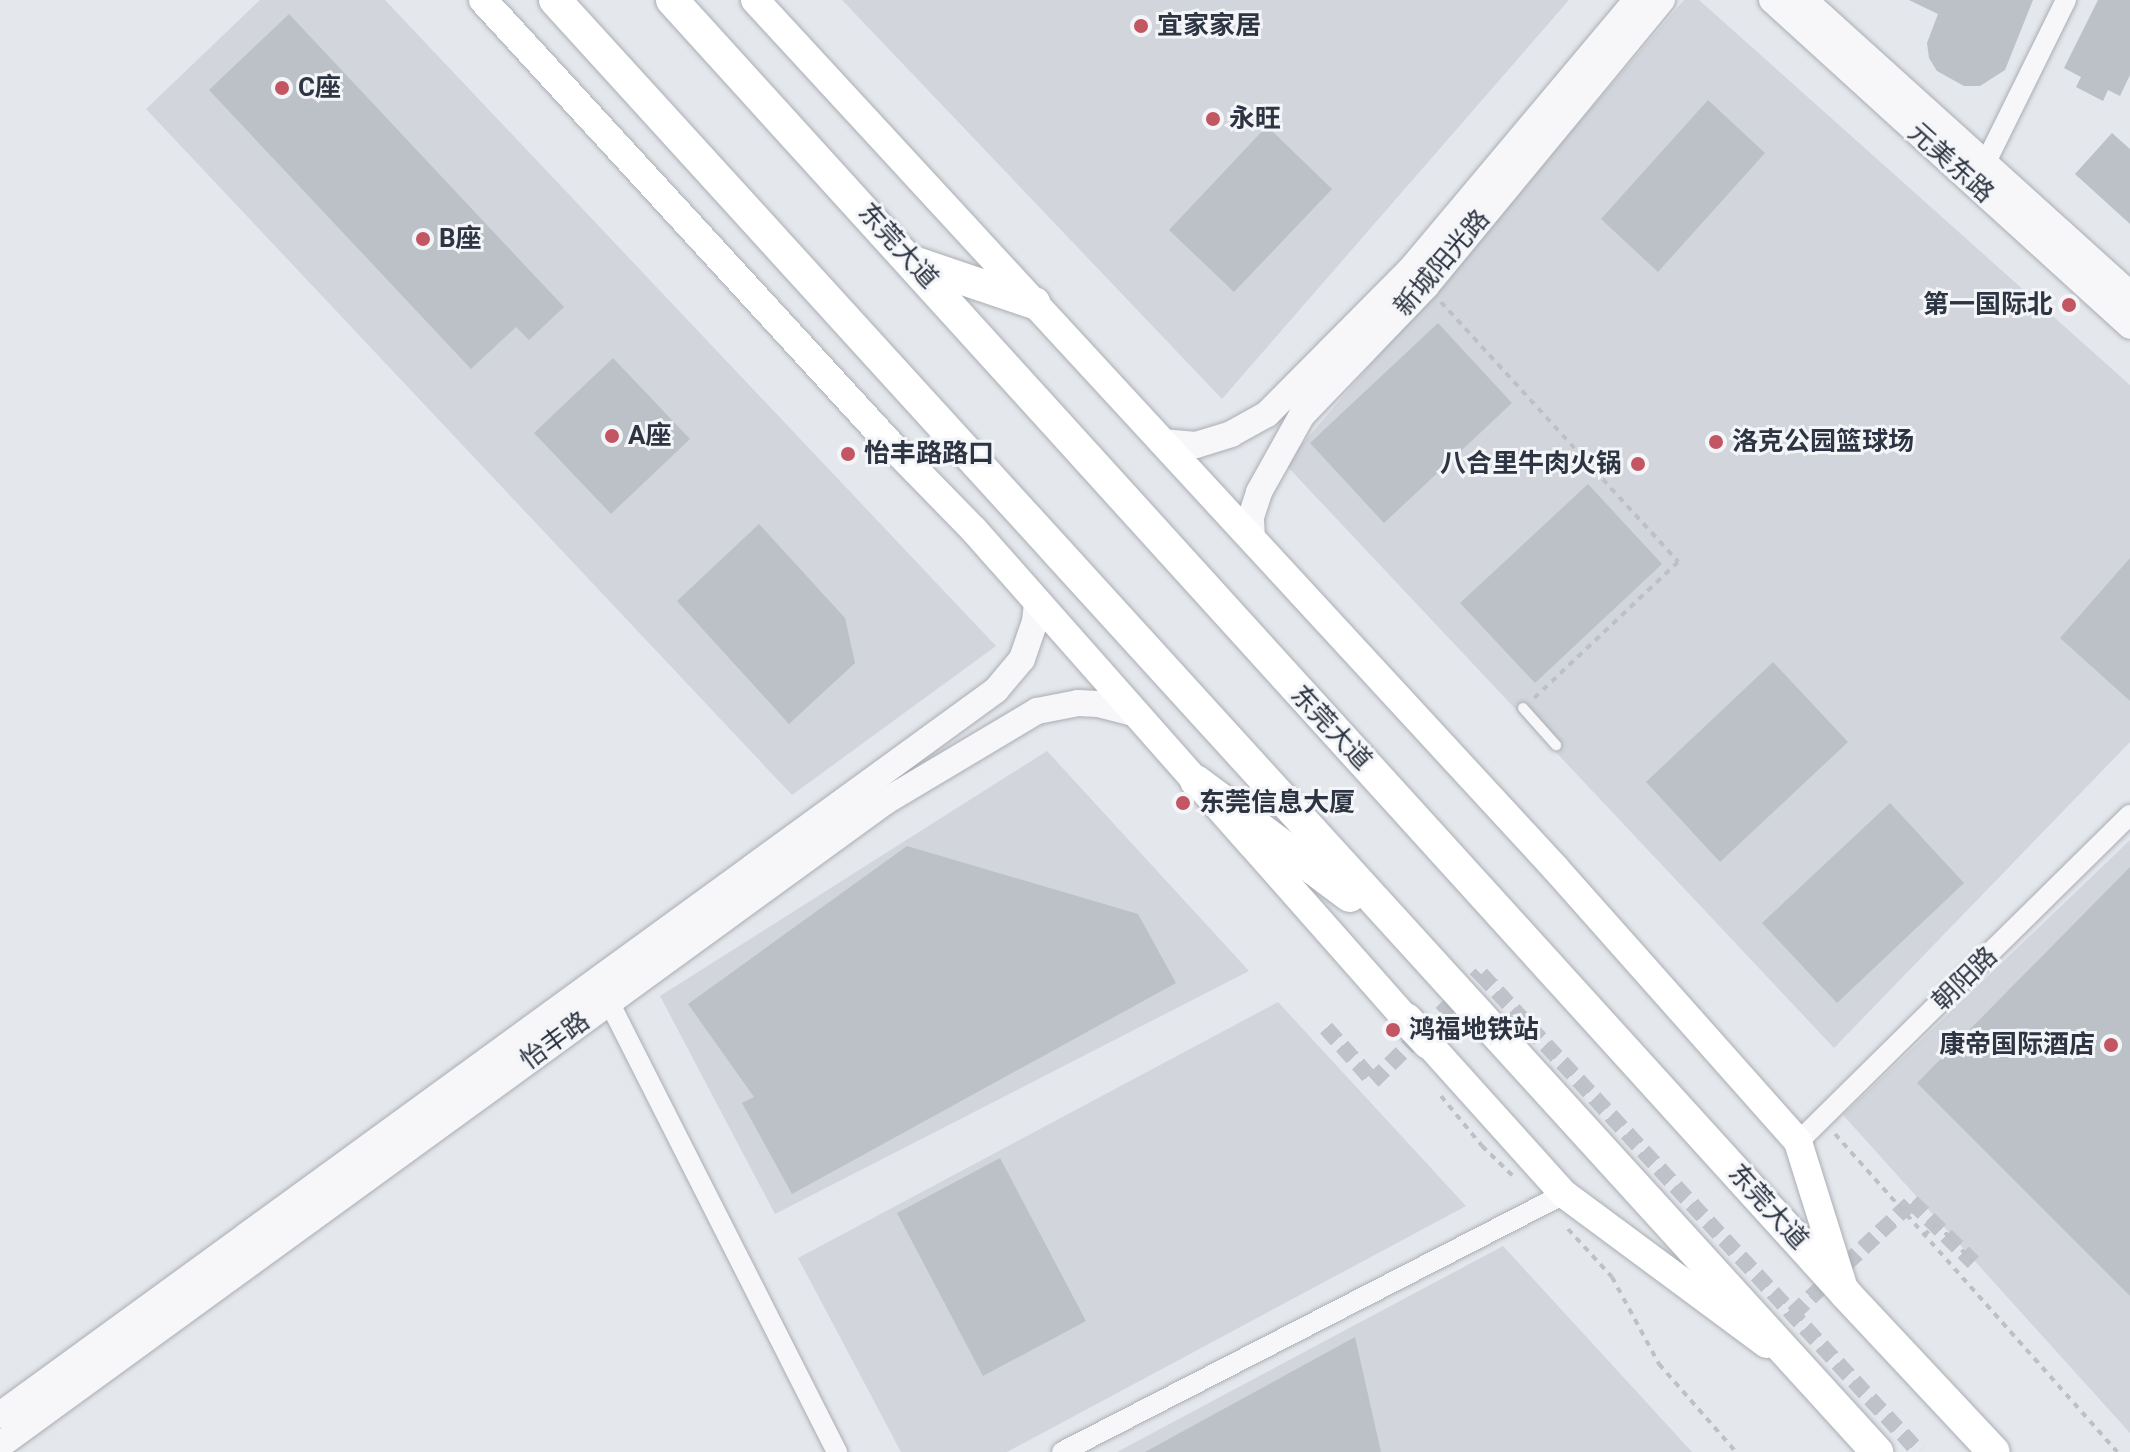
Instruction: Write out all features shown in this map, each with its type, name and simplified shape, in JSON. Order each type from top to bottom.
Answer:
[{"type":"main road","points":[[483,0],[1037,602],[1564,1194],[1800,1369]]},
{"type":"main road","points":[[555,0],[1877,1452]]},
{"type":"main road","name":"东莞大道","points":[[672,0],[912,261],[1255,646],[1994,1452]]},
{"type":"main road","points":[[755,0],[1556,869],[1798,1142],[1846,1294]]},
{"type":"main road","points":[[912,261],[1034,303]]},
{"type":"main road","points":[[1196,781],[1419,949]]},
{"type":"street","name":"新城阳光路","points":[[1162,442],[1196,445],[1231,434],[1267,414],[1411,269],[1637,0]]},
{"type":"street","name":"新城阳光路","points":[[1252,539],[1251,517],[1259,492],[1302,415],[1426,286],[1662,0]]},
{"type":"street","name":"元美东路","points":[[1772,0],[2130,326]]},
{"type":"street","name":"元美东路","points":[[1804,0],[2130,295]]},
{"type":"street","points":[[1984,166],[2066,0]]},
{"type":"street","name":"怡丰路","points":[[0,1415],[596,978],[996,690],[1026,650],[1037,602]]},
{"type":"street","name":"怡丰路","points":[[0,1445],[886,801],[1019,720],[1057,706],[1098,704],[1137,714]]},
{"type":"street","name":"朝阳路","points":[[1798,1142],[2130,815]]},
{"type":"street","points":[[596,978],[837,1452]]},
{"type":"street","points":[[1062,1452],[1564,1194]]},
{"type":"lane","points":[[1523,708],[1556,745]]},
{"type":"path","points":[[1426,286],[1678,562],[1523,708]]},
{"type":"path","points":[[1820,1117],[2117,1452]]},
{"type":"path","points":[[1924,1235],[1937,1224],[1973,1262]]},
{"type":"shaded area","points":[[260,0],[385,0],[996,646],[792,795],[146,109]]},
{"type":"shaded area","points":[[842,0],[1569,0],[1222,399]]},
{"type":"shaded area","points":[[1684,0],[1699,0],[2130,385],[2130,742],[1834,1048],[1285,464]]},
{"type":"shaded area","name":"东莞信息大厦","points":[[1047,751],[1249,971],[775,1214],[660,996]]},
{"type":"shaded area","points":[[2130,840],[2130,1433],[1843,1115]]},
{"type":"shaded area","points":[[1278,1002],[1466,1206],[1007,1452],[901,1452],[798,1258]]},
{"type":"shaded area","points":[[1503,1246],[1692,1452],[1117,1452]]},
{"type":"building","points":[[1909,0],[2033,0],[2005,70],[1980,86],[1964,86],[1937,71],[1929,58],[1927,43],[1938,14]]},
{"type":"building","points":[[2098,0],[2130,0],[2130,75],[2120,96],[2108,90],[2103,101],[2076,87],[2081,77],[2064,68]]},
{"type":"building","points":[[289,14],[564,307],[529,340],[516,327],[471,369],[209,90]]},
{"type":"building","points":[[1708,100],[1765,153],[1658,272],[1601,219]]},
{"type":"building","points":[[1267,126],[1332,189],[1234,292],[1169,230]]},
{"type":"building","points":[[2112,133],[2130,149],[2130,224],[2075,174]]},
{"type":"building","points":[[1438,323],[1512,403],[1384,523],[1310,443]]},
{"type":"building","name":"A座","points":[[613,358],[690,439],[611,514],[534,433]]},
{"type":"building","points":[[1588,484],[1662,564],[1535,683],[1460,603]]},
{"type":"building","points":[[759,524],[845,618],[855,663],[789,724],[677,601]]},
{"type":"building","points":[[2130,558],[2130,701],[2060,638]]},
{"type":"building","points":[[1773,662],[1848,742],[1720,862],[1646,782]]},
{"type":"building","points":[[1890,803],[1964,883],[1837,1003],[1762,923]]},
{"type":"building","name":"东莞信息大厦","points":[[907,846],[1138,914],[1176,983],[792,1194],[742,1103],[754,1097],[688,1004]]},
{"type":"building","points":[[2130,867],[2130,1296],[1917,1083]]},
{"type":"building","points":[[1000,1158],[1086,1321],[983,1376],[897,1213]]},
{"type":"building","points":[[1355,1337],[1381,1452],[1145,1452]]},
{"type":"tunnel","points":[[1326,1028],[1373,1081],[1481,974],[1919,1452]]},
{"type":"tunnel","points":[[1793,1314],[1912,1202],[1973,1262]]},
{"type":"place","name":"宜家家居","points":[[1141,26]]},
{"type":"place","name":"C座","points":[[282,88]]},
{"type":"place","name":"永旺","points":[[1213,119]]},
{"type":"place","name":"B座","points":[[423,239]]},
{"type":"place","name":"第一国际北","points":[[2069,305]]},
{"type":"place","name":"A座","points":[[612,436]]},
{"type":"place","name":"洛克公园篮球场","points":[[1716,442]]},
{"type":"place","name":"怡丰路路口","points":[[848,454]]},
{"type":"place","name":"八合里牛肉火锅","points":[[1638,464]]},
{"type":"place","name":"东莞信息大厦","points":[[1183,803]]},
{"type":"place","name":"鸿福地铁站","points":[[1393,1030]]},
{"type":"place","name":"康帝国际酒店","points":[[2111,1045]]}]
